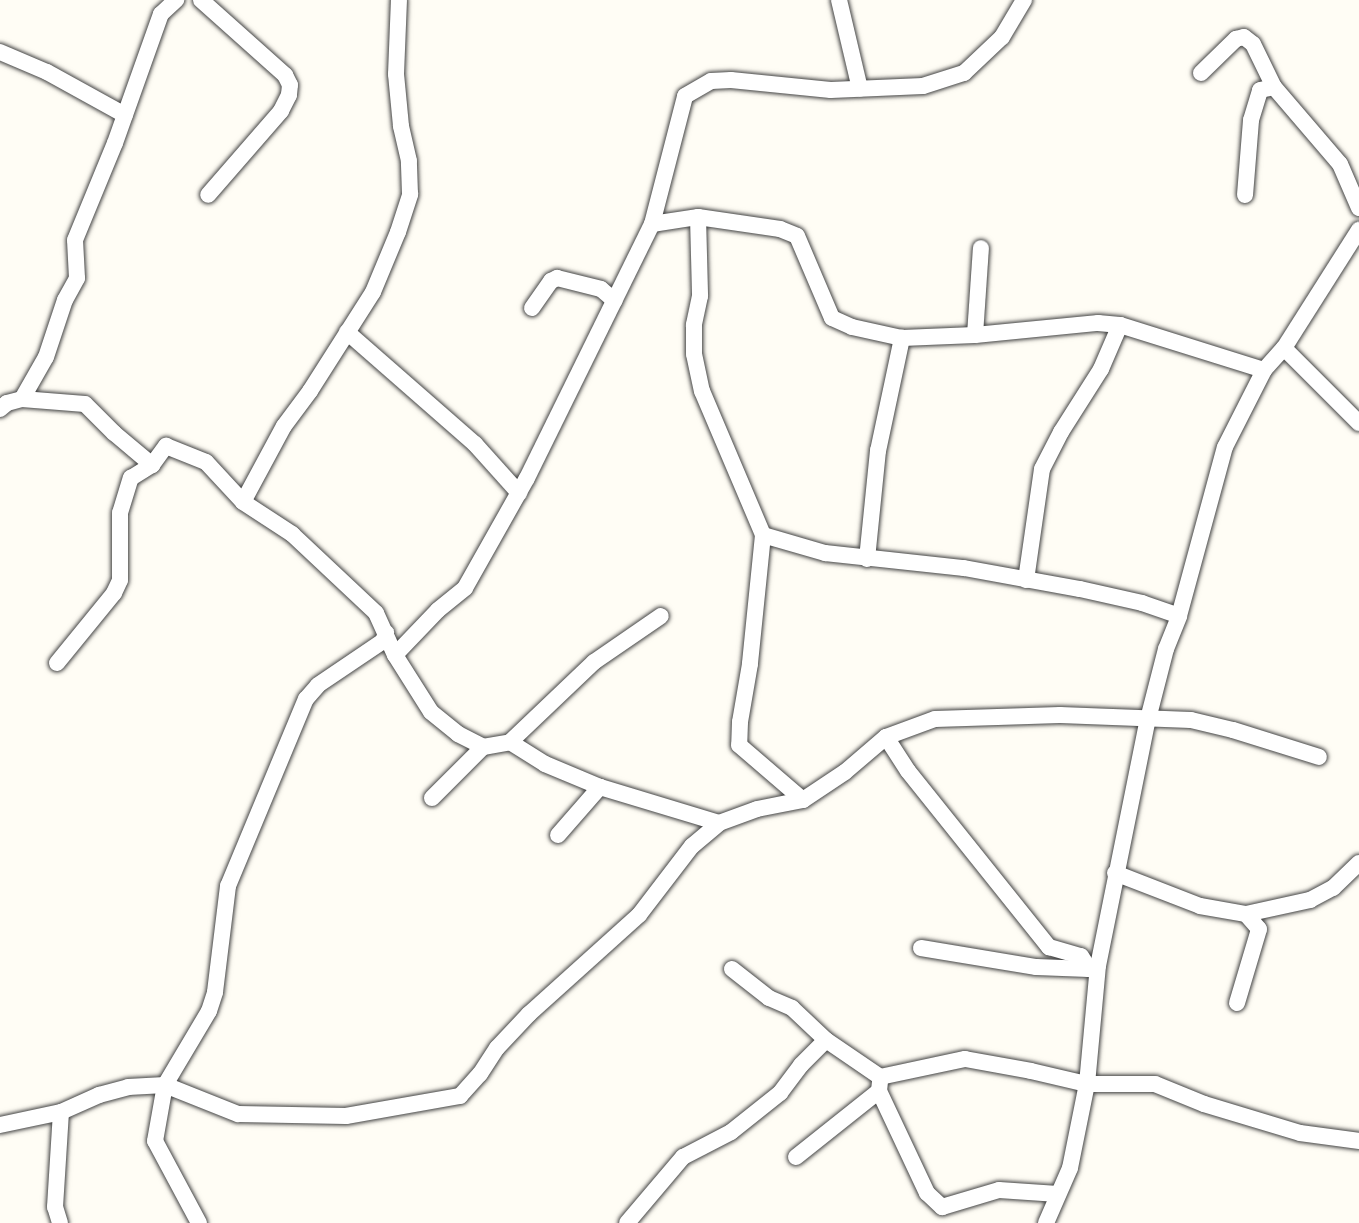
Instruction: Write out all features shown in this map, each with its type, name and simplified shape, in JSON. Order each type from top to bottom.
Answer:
[{"type":"street","points":[[22,399],[46,357],[65,300],[77,278],[75,240],[161,14],[173,1],[199,0],[285,75],[290,85],[289,95],[281,111],[208,195]]},
{"type":"street","points":[[243,502],[284,426],[310,391],[373,292],[398,232],[410,195],[409,161],[401,126],[396,74],[399,0]]},
{"type":"street","points":[[839,0],[860,89]]},
{"type":"street","points":[[394,655],[438,610],[465,588],[519,493],[652,224],[685,96],[711,81],[731,80],[831,90],[923,86],[964,73],[1002,37],[1024,0]]},
{"type":"street","points":[[1202,73],[1236,39],[1244,37],[1253,44],[1274,87],[1340,164],[1359,208]]},
{"type":"street","points":[[0,52],[47,72],[124,115]]},
{"type":"street","points":[[1245,195],[1251,120],[1260,90],[1274,87]]},
{"type":"street","points":[[652,224],[698,217],[780,229],[797,236],[832,318],[852,327],[902,338],[975,335],[1098,323],[1119,325],[1264,370]]},
{"type":"street","points":[[698,217],[700,296],[694,325],[694,354],[702,391],[763,535],[739,745],[803,800]]},
{"type":"street","points":[[1046,1223],[1070,1168],[1087,1084],[1093,967],[1148,719],[1225,447],[1264,370],[1284,348],[1359,230]]},
{"type":"street","points":[[975,335],[981,248]]},
{"type":"street","points":[[532,308],[551,281],[557,278],[601,289],[615,301]]},
{"type":"street","points":[[1026,580],[1042,469],[1061,432],[1101,369],[1119,325]]},
{"type":"street","points":[[347,332],[475,444],[519,493]]},
{"type":"street","points":[[867,559],[876,462],[902,338]]},
{"type":"street","points":[[1284,348],[1359,423]]},
{"type":"street","points":[[0,409],[7,402],[22,399],[85,404],[114,433],[152,465]]},
{"type":"street","points":[[57,663],[114,593],[120,580],[120,513],[131,478],[152,465],[166,446],[206,462],[243,502],[292,534],[376,613],[394,655],[431,712],[458,734],[483,747]]},
{"type":"street","points":[[763,535],[825,553],[964,568],[1026,580],[1142,603],[1179,616]]},
{"type":"street","points":[[432,798],[483,747],[510,742],[594,662],[661,616]]},
{"type":"street","points":[[199,1223],[155,1141],[165,1085],[209,1011],[215,992],[228,886],[306,699],[318,685],[383,641],[386,633]]},
{"type":"street","points":[[0,1125],[62,1112],[99,1095],[128,1087],[165,1085],[238,1114],[346,1116],[460,1096],[480,1074],[497,1048],[529,1014],[639,915],[692,846],[719,823],[757,809],[803,800],[844,772],[886,737],[935,719],[1060,715],[1191,720],[1233,730],[1319,757]]},
{"type":"street","points":[[886,737],[908,771],[1049,947],[1081,956],[1093,967]]},
{"type":"street","points":[[510,742],[545,764],[600,787],[719,823]]},
{"type":"street","points":[[558,835],[600,787]]},
{"type":"street","points":[[1115,873],[1200,906],[1246,914],[1310,900],[1333,888],[1359,863]]},
{"type":"street","points":[[1237,1003],[1259,929],[1246,914]]},
{"type":"street","points":[[921,948],[1036,967],[1093,967]]},
{"type":"street","points":[[732,969],[769,998],[792,1008],[826,1040],[880,1084],[927,1193],[942,1207],[999,1190],[1058,1194]]},
{"type":"street","points":[[627,1223],[683,1156],[731,1132],[780,1092],[826,1040]]},
{"type":"street","points":[[796,1157],[880,1084],[965,1059],[1087,1084],[1155,1084],[1204,1104],[1300,1133],[1359,1141]]},
{"type":"street","points":[[60,1223],[56,1207],[62,1112]]}]
